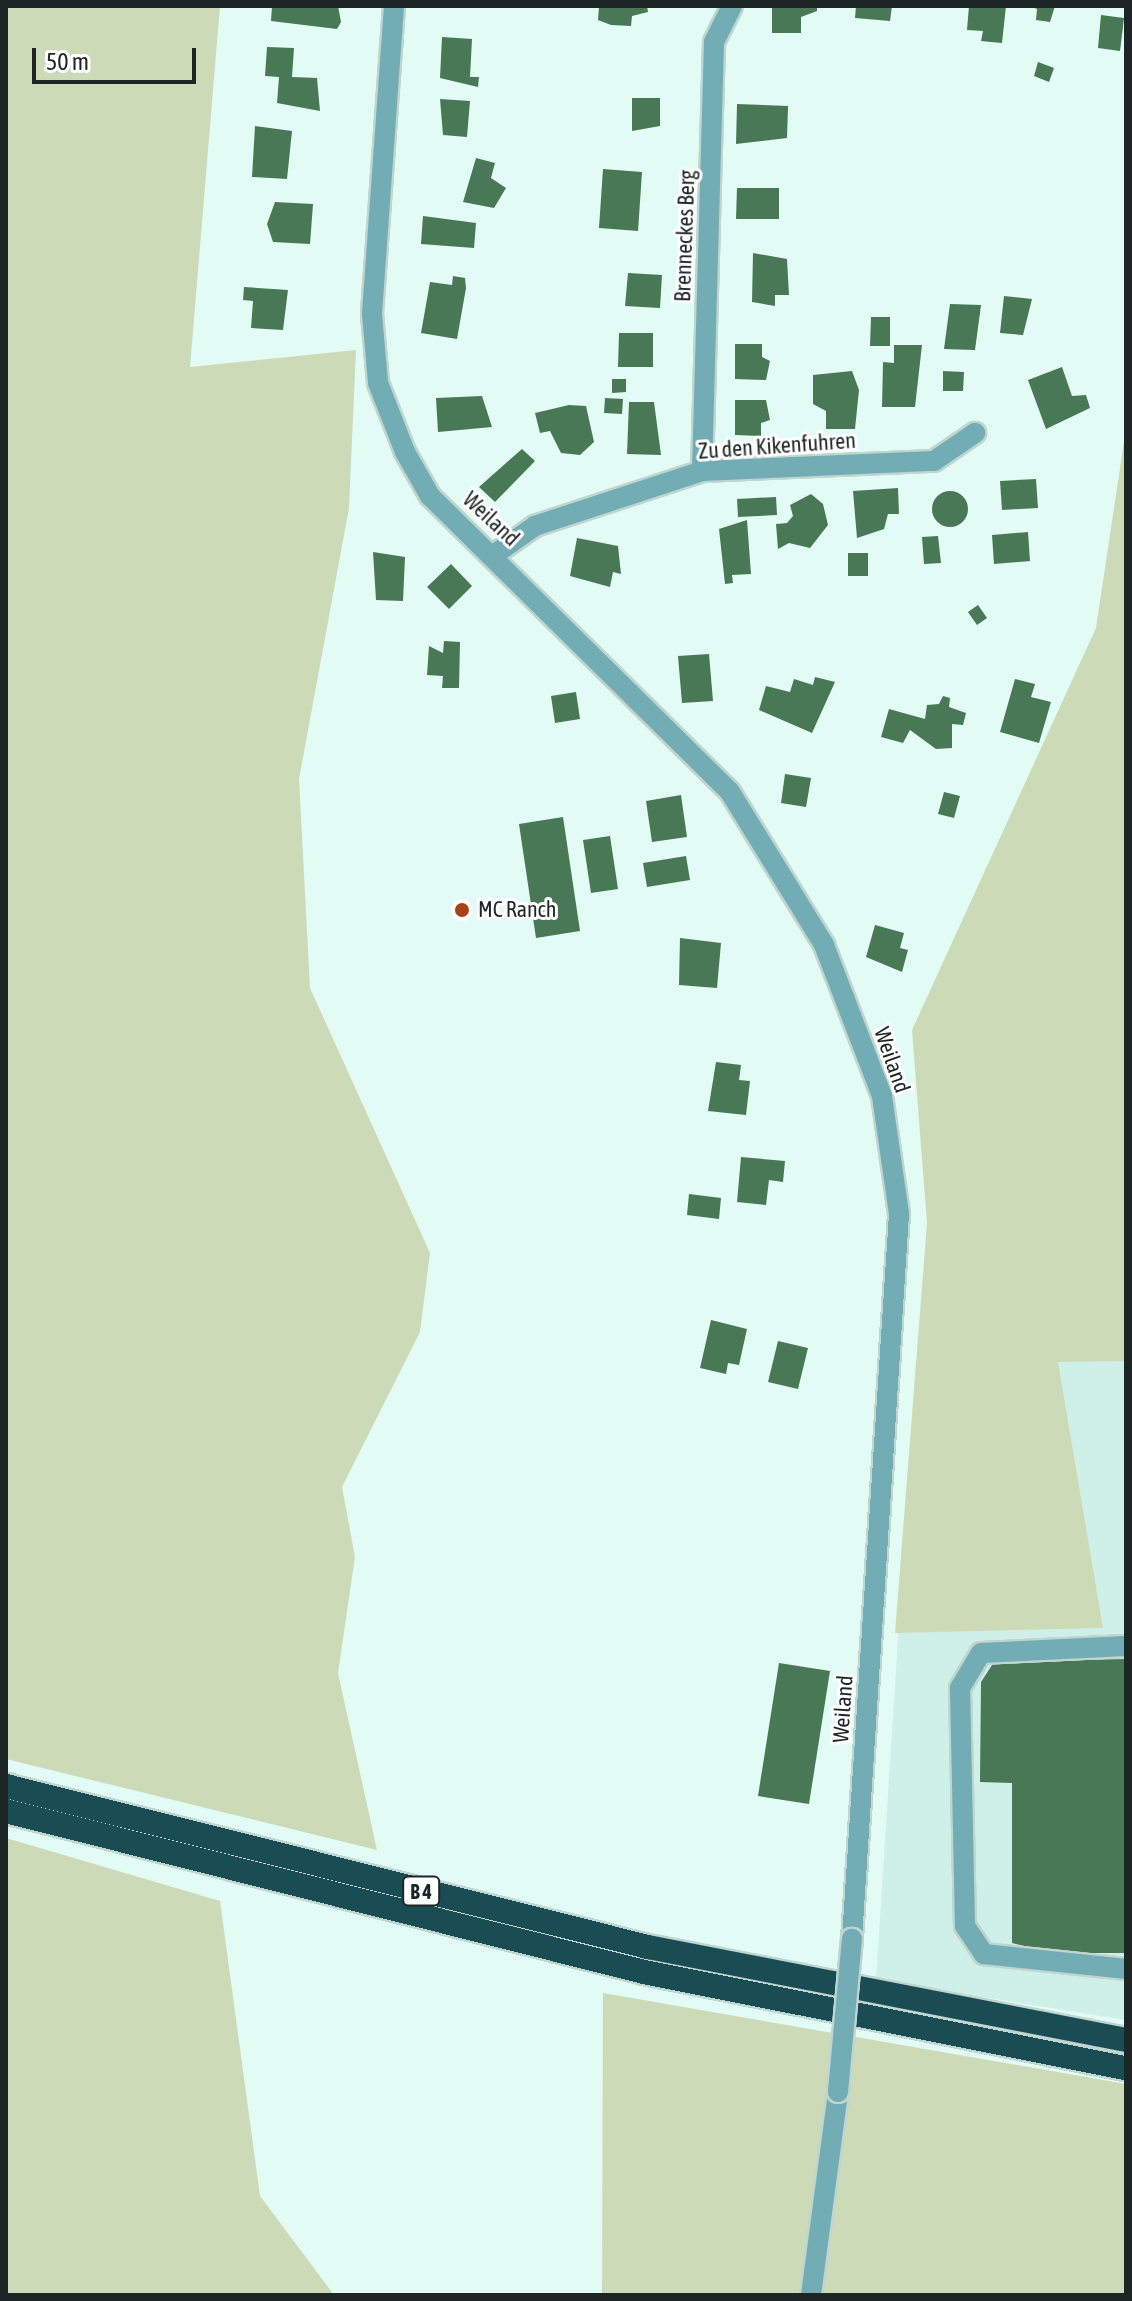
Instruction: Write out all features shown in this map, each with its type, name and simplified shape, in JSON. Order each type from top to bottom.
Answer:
[{"type":"highway","name":"B 4","points":[[6,1786],[648,1947],[1126,2040]]},
{"type":"highway","name":"B 4","points":[[6,1811],[644,1972],[1126,2068]]},
{"type":"street","name":"Weiland","points":[[394,6],[372,314],[378,383],[430,496],[495,554],[730,792],[824,945],[882,1096],[899,1214],[852,1939],[838,2092],[811,2295]]},
{"type":"street","name":"Brenneckes Berg","points":[[702,471],[714,42],[732,6]]},
{"type":"street","name":"Zu den Kikenfuhren","points":[[495,554],[535,526],[702,471],[934,461],[975,433]]},
{"type":"street","points":[[1126,1646],[981,1653],[960,1688],[965,1926],[984,1954],[1126,1969]]},
{"type":"shaded area","points":[[6,6],[220,6],[190,367],[356,350],[349,508],[299,779],[310,988],[430,1253],[420,1332],[342,1487],[355,1557],[338,1673],[377,1850],[6,1759]]},
{"type":"shaded area","points":[[1126,428],[1126,1361],[1058,1362],[1103,1628],[895,1633],[927,1223],[912,1030],[1096,628]]},
{"type":"shaded area","points":[[916,1360],[1126,1361],[1126,2020],[876,1980]]},
{"type":"shaded area","points":[[6,1838],[220,1901],[260,2196],[334,2295],[6,2295]]},
{"type":"shaded area","points":[[603,1993],[1126,2084],[1126,2295],[602,2295]]},
{"type":"building","points":[[272,6],[338,6],[341,22],[337,29],[271,21]]},
{"type":"building","points":[[599,6],[647,6],[648,12],[632,16],[631,26],[611,25],[598,20]]},
{"type":"building","points":[[772,6],[817,6],[817,11],[801,17],[801,33],[772,33]]},
{"type":"building","points":[[856,6],[892,6],[890,21],[855,18]]},
{"type":"building","points":[[969,6],[1006,6],[1002,43],[981,41],[983,31],[967,30]]},
{"type":"building","points":[[1030,6],[1055,6],[1050,22],[1036,20],[1037,9]]},
{"type":"building","points":[[1101,15],[1124,18],[1120,51],[1098,48]]},
{"type":"building","points":[[442,37],[472,39],[470,77],[479,77],[478,87],[440,78]]},
{"type":"building","points":[[267,47],[294,48],[292,77],[317,78],[320,111],[277,103],[279,77],[265,76]]},
{"type":"building","points":[[1038,62],[1054,68],[1049,82],[1034,76]]},
{"type":"building","points":[[632,98],[660,98],[660,126],[632,131]]},
{"type":"building","points":[[440,99],[470,101],[467,137],[443,135]]},
{"type":"building","points":[[737,104],[788,106],[787,138],[736,144]]},
{"type":"building","points":[[255,126],[292,131],[287,179],[252,177]]},
{"type":"building","points":[[476,158],[495,163],[491,178],[506,188],[494,208],[463,202]]},
{"type":"building","points":[[603,169],[642,172],[638,231],[599,228]]},
{"type":"building","points":[[737,188],[779,188],[779,219],[736,219]]},
{"type":"building","points":[[275,202],[313,204],[310,244],[273,242],[267,224]]},
{"type":"building","points":[[423,216],[476,223],[474,248],[421,244]]},
{"type":"building","points":[[753,253],[787,259],[789,295],[775,295],[775,306],[752,302]]},
{"type":"building","points":[[628,273],[662,275],[660,308],[625,306]]},
{"type":"building","points":[[453,276],[465,278],[466,288],[457,339],[421,333],[430,282],[452,285]]},
{"type":"building","points":[[244,287],[288,290],[283,330],[251,328],[253,301],[243,300]]},
{"type":"building","points":[[1004,296],[1032,299],[1023,335],[1000,333]]},
{"type":"building","points":[[950,304],[981,305],[975,350],[944,349]]},
{"type":"building","points":[[871,317],[890,317],[890,346],[870,346]]},
{"type":"building","points":[[619,333],[653,333],[653,367],[618,367]]},
{"type":"building","points":[[735,344],[762,344],[762,357],[770,361],[766,380],[735,379]]},
{"type":"building","points":[[894,345],[922,345],[915,407],[882,407],[883,362],[894,363]]},
{"type":"building","points":[[1062,367],[1072,396],[1086,395],[1090,408],[1046,429],[1028,380]]},
{"type":"building","points":[[852,371],[859,390],[855,429],[826,429],[826,411],[813,404],[813,375]]},
{"type":"building","points":[[943,371],[964,372],[963,391],[943,391]]},
{"type":"building","points":[[612,379],[626,379],[626,392],[612,393]]},
{"type":"building","points":[[482,396],[492,427],[438,432],[436,398]]},
{"type":"building","points":[[605,398],[623,399],[622,414],[604,413]]},
{"type":"building","points":[[735,400],[766,400],[770,420],[761,423],[761,436],[735,435]]},
{"type":"building","points":[[629,402],[654,402],[661,455],[627,454]]},
{"type":"building","points":[[569,405],[586,406],[594,442],[580,455],[561,453],[550,431],[540,433],[535,413]]},
{"type":"building","points":[[522,449],[535,461],[495,502],[479,487]]},
{"type":"building","points":[[1036,479],[1038,508],[1002,510],[1000,481]]},
{"type":"building","points":[[898,488],[899,514],[888,514],[884,529],[857,538],[853,491]]},
{"type":"building","points":[[950,491],[963,496],[968,509],[963,522],[950,527],[937,522],[932,509],[937,496]]},
{"type":"building","points":[[811,494],[823,504],[828,525],[810,548],[789,543],[778,549],[776,524],[787,523],[793,516],[790,505]]},
{"type":"building","points":[[776,497],[777,515],[738,517],[737,499]]},
{"type":"building","points":[[747,520],[751,574],[732,575],[733,583],[725,584],[719,529]]},
{"type":"building","points":[[1028,532],[1030,561],[994,564],[992,535]]},
{"type":"building","points":[[938,536],[941,563],[924,564],[922,537]]},
{"type":"building","points":[[577,538],[618,546],[621,574],[613,572],[610,587],[570,576]]},
{"type":"building","points":[[373,552],[405,557],[403,601],[376,600]]},
{"type":"building","points":[[848,553],[868,553],[868,576],[848,576]]},
{"type":"building","points":[[451,564],[472,586],[449,609],[427,587]]},
{"type":"building","points":[[978,605],[987,618],[977,625],[968,612]]},
{"type":"building","points":[[444,641],[460,642],[459,688],[442,688],[443,676],[427,675],[429,646],[443,653]]},
{"type":"building","points":[[709,654],[713,701],[682,703],[678,656]]},
{"type":"building","points":[[815,677],[835,682],[812,733],[759,710],[766,686],[790,692],[794,679],[813,685]]},
{"type":"building","points":[[1015,679],[1035,684],[1031,697],[1051,702],[1039,743],[1000,732]]},
{"type":"building","points":[[576,692],[580,719],[555,723],[551,696]]},
{"type":"building","points":[[943,696],[950,698],[949,707],[966,713],[963,725],[952,724],[952,748],[936,749],[910,730],[903,743],[881,737],[889,709],[925,719],[927,705],[939,704]]},
{"type":"building","points":[[785,774],[811,778],[806,807],[781,803]]},
{"type":"building","points":[[944,792],[960,796],[954,818],[938,814]]},
{"type":"building","points":[[681,795],[687,837],[652,842],[646,801]]},
{"type":"building","points":[[563,817],[580,931],[536,938],[519,824]]},
{"type":"building","points":[[610,836],[618,889],[591,893],[583,840]]},
{"type":"building","points":[[686,856],[690,880],[647,887],[643,863]]},
{"type":"building","points":[[875,925],[904,933],[900,948],[908,950],[902,972],[866,957]]},
{"type":"building","points":[[680,938],[721,943],[717,988],[679,985]]},
{"type":"building","points":[[716,1062],[741,1065],[739,1080],[750,1081],[746,1115],[708,1111]]},
{"type":"building","points":[[741,1157],[785,1161],[783,1182],[769,1180],[766,1205],[737,1202]]},
{"type":"building","points":[[689,1194],[721,1198],[719,1219],[687,1215]]},
{"type":"building","points":[[711,1320],[747,1329],[739,1365],[728,1363],[726,1374],[700,1368]]},
{"type":"building","points":[[778,1341],[808,1348],[798,1389],[768,1382]]},
{"type":"building","points":[[1126,1659],[1126,1953],[1053,1953],[1012,1943],[1012,1783],[980,1782],[981,1682],[994,1662]]},
{"type":"building","points":[[779,1663],[830,1671],[809,1804],[758,1796]]},
{"type":"place","name":"MC Ranch","points":[[462,910]]}]
